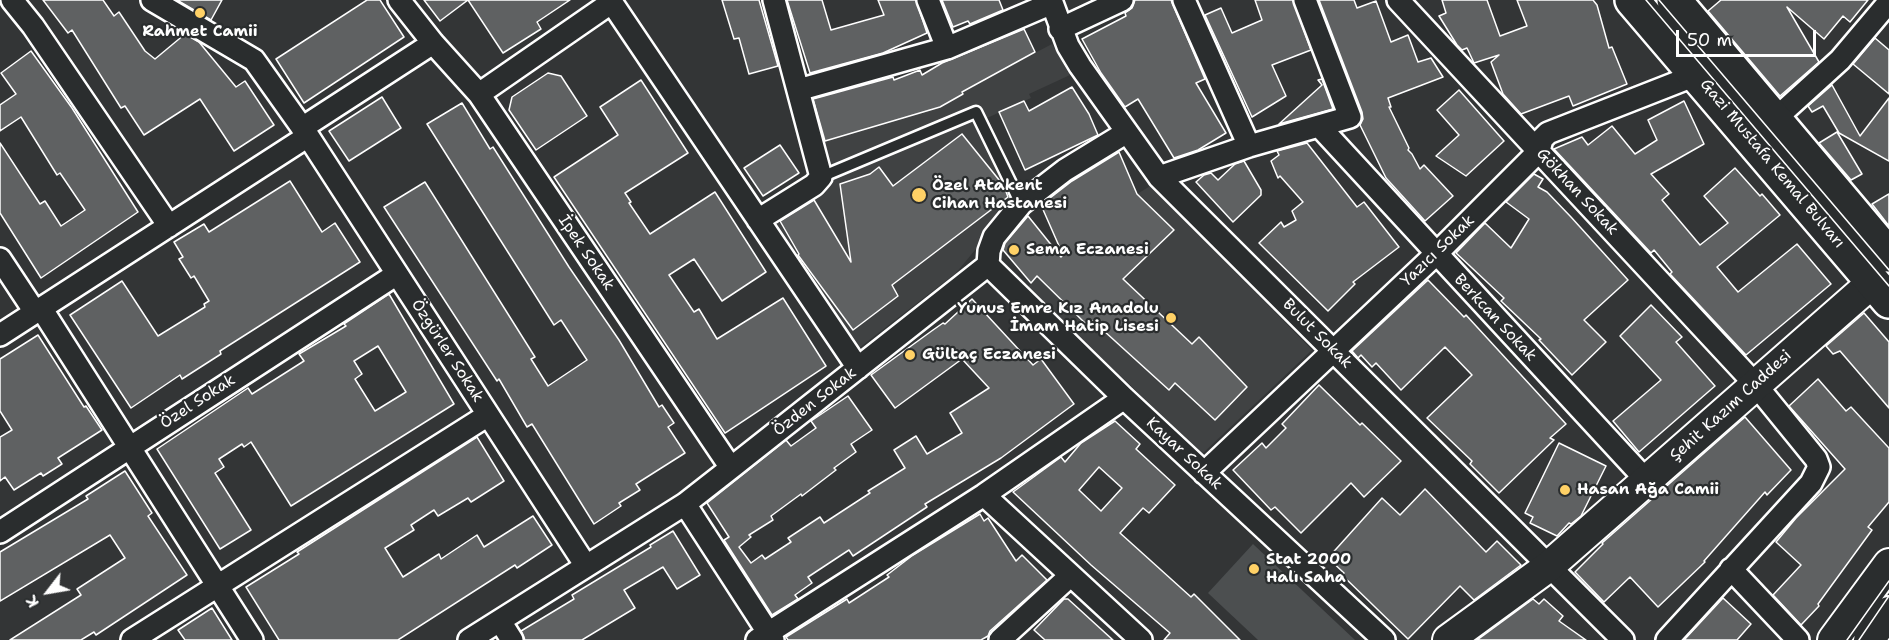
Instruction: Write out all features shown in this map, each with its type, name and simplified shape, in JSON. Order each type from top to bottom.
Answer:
[{"type":"main road","name":"Gazi Mustafa Kemal Bulvarı","points":[[1632,0],[1696,75],[1884,279]]},
{"type":"main road","name":"Gazi Mustafa Kemal Bulvarı","points":[[1674,0],[1775,119],[1884,279]]},
{"type":"street","points":[[12,0],[169,226]]},
{"type":"street","name":"Özgürler Sokak","points":[[152,0],[254,60],[305,132],[586,566]]},
{"type":"street","name":"İpek Sokak","points":[[399,0],[433,43],[479,94],[731,468]]},
{"type":"street","points":[[758,220],[814,185],[821,177],[774,0]]},
{"type":"street","points":[[928,0],[947,48]]},
{"type":"street","points":[[1060,28],[1122,0]]},
{"type":"street","points":[[1184,0],[1249,146]]},
{"type":"street","points":[[1159,177],[1249,146],[1350,117],[1305,0]]},
{"type":"street","name":"Gökhan Sokak","points":[[1398,0],[1755,384],[1810,449],[1819,467],[1811,483],[1731,569]]},
{"type":"street","points":[[479,94],[611,1],[858,368]]},
{"type":"street","points":[[798,90],[947,48],[1052,2]]},
{"type":"street","name":"Bulut Sokak","points":[[1052,2],[1060,28],[1080,66],[1159,177],[1623,640]]},
{"type":"street","points":[[1775,119],[1840,60],[1889,2]]},
{"type":"street","points":[[0,335],[169,226],[433,43]]},
{"type":"street","name":"Yazıcı Sokak","points":[[1204,473],[1436,254],[1539,151],[1542,139],[1548,133],[1696,75]]},
{"type":"street","name":"Berkcan Sokak","points":[[1320,127],[1647,481]]},
{"type":"street","points":[[988,265],[989,251],[994,237],[1021,204],[1065,170],[1127,132]]},
{"type":"street","points":[[0,259],[38,310],[130,446],[252,640]]},
{"type":"street","name":"Özden Sokak","points":[[469,640],[685,504],[988,265]]},
{"type":"street","name":"Kayar Sokak","points":[[988,265],[1124,398],[1384,640]]},
{"type":"street","name":"Özel Sokak","points":[[0,532],[397,274]]},
{"type":"street","name":"Şehit Kazım Caddesi","points":[[1448,640],[1548,567],[1755,384],[1884,279]]},
{"type":"street","points":[[685,504],[766,638],[984,495],[1124,398]]},
{"type":"street","points":[[132,640],[488,415]]},
{"type":"street","points":[[984,495],[1141,640]]},
{"type":"street","points":[[1833,640],[1889,564]]},
{"type":"street","points":[[1667,640],[1731,569],[1798,640]]},
{"type":"street","points":[[1000,640],[1070,576]]},
{"type":"street","points":[[1869,640],[1889,612]]},
{"type":"street","points":[[500,621],[512,640]]},
{"type":"lane","points":[[821,177],[976,112],[1021,204]]},
{"type":"shaded area","name":"Özel Atakent Cihan Hastanesi","points":[[1052,44],[1070,75],[1029,94],[1031,98],[987,118],[1023,192],[956,273],[859,348],[776,223],[830,187],[833,180],[824,141],[940,107],[982,81]]},
{"type":"shaded area","name":"Yunus Emre Kız Anadolu İmam Hatip Lisesi","points":[[1152,185],[1312,350],[1202,454],[1028,287],[1099,211]]},
{"type":"shaded area","name":"Stat 2000 Halı Saha","points":[[1253,544],[1355,640],[1258,640],[1208,593]]},
{"type":"building","points":[[43,0],[103,0],[114,16],[119,12],[145,51],[155,59],[185,34],[199,42],[236,87],[245,81],[274,125],[234,151],[200,99],[144,135],[125,106],[121,108],[72,30],[68,33]]},
{"type":"building","points":[[177,0],[222,0],[211,20]]},
{"type":"building","points":[[367,0],[380,0],[404,37],[304,103],[276,59]]},
{"type":"building","points":[[424,0],[468,0],[440,21]]},
{"type":"building","points":[[468,0],[570,0],[537,22],[541,29],[503,53]]},
{"type":"building","points":[[722,0],[759,0],[778,66],[749,74],[739,38],[734,39]]},
{"type":"building","points":[[787,0],[822,0],[831,30],[884,15],[878,0],[916,0],[927,33],[883,53],[810,73]]},
{"type":"building","points":[[942,0],[999,0],[1003,10],[970,24],[968,21],[953,27]]},
{"type":"building","points":[[1135,0],[1171,0],[1205,79],[1196,83],[1226,133],[1198,150],[1174,158],[1138,99],[1125,107],[1101,73],[1082,39],[1126,16],[1125,13],[1132,8]]},
{"type":"building","points":[[1255,0],[1293,0],[1311,50],[1272,65],[1286,96],[1252,117],[1205,15],[1221,8],[1232,33],[1262,20]]},
{"type":"building","points":[[1319,0],[1354,0],[1357,8],[1376,1],[1391,42],[1408,35],[1418,62],[1431,58],[1443,77],[1388,98],[1391,107],[1389,107],[1408,150],[1420,169],[1424,165],[1453,196],[1425,221],[1386,178],[1360,125],[1363,119],[1362,112]]},
{"type":"building","points":[[1442,0],[1487,0],[1500,36],[1527,26],[1517,0],[1593,0],[1597,5],[1609,48],[1612,47],[1627,84],[1573,106],[1569,96],[1521,114],[1503,94],[1491,62],[1499,55],[1474,63],[1467,48],[1462,50],[1457,45],[1439,16],[1446,13]]},
{"type":"building","points":[[1721,0],[1868,0],[1850,22],[1843,16],[1824,39],[1787,7],[1819,62],[1780,96],[1708,11]]},
{"type":"building","points":[[1024,29],[1035,52],[962,92],[963,94],[940,107],[825,141],[813,99],[893,77],[894,80],[920,70],[922,75],[942,63]]},
{"type":"building","points":[[1875,38],[1889,50],[1889,94],[1853,64]]},
{"type":"building","points":[[31,51],[72,108],[138,212],[41,278],[0,213],[0,143],[40,204],[45,201],[61,226],[85,210],[60,173],[57,175],[21,117],[0,131],[0,105],[16,94],[1,73]]},
{"type":"building","points":[[548,73],[561,76],[587,116],[536,150],[509,110],[512,97]]},
{"type":"building","points":[[1322,79],[1333,109],[1279,124],[1322,85],[1318,80]]},
{"type":"building","points":[[641,80],[688,153],[625,193],[631,202],[629,203],[650,234],[715,192],[766,272],[722,301],[694,259],[669,275],[694,312],[699,309],[717,339],[783,298],[826,366],[725,433],[554,177],[618,135],[600,107]]},
{"type":"building","points":[[1832,85],[1860,136],[1889,98],[1889,161],[1839,133],[1823,106],[1812,112],[1808,106]]},
{"type":"building","points":[[1072,87],[1089,114],[1098,135],[1025,170],[999,112],[1024,101],[1029,111]]},
{"type":"building","points":[[1459,90],[1504,141],[1466,176],[1436,156],[1459,135],[1437,110]]},
{"type":"building","points":[[382,97],[401,128],[349,161],[329,131]]},
{"type":"building","points":[[1684,101],[1704,144],[1651,174],[1669,194],[1662,200],[1700,245],[1728,223],[1704,196],[1735,168],[1780,215],[1717,267],[1738,292],[1797,244],[1831,284],[1746,355],[1670,274],[1672,272],[1654,250],[1651,253],[1554,149],[1582,137],[1588,145],[1612,126],[1635,154],[1657,140],[1648,120]]},
{"type":"building","points":[[462,103],[490,149],[493,147],[569,267],[619,340],[659,407],[662,405],[674,423],[668,427],[685,453],[636,484],[640,490],[619,503],[621,506],[594,524],[532,424],[527,427],[499,379],[497,381],[384,207],[425,182],[535,357],[531,359],[548,386],[587,360],[561,320],[554,325],[427,124]]},
{"type":"building","points":[[1837,132],[1862,174],[1851,180],[1819,143]]},
{"type":"building","points":[[962,134],[1004,186],[1008,197],[892,285],[898,296],[853,330],[798,255],[780,221],[814,200],[851,262],[840,184],[870,174],[879,167],[893,186]]},
{"type":"building","points":[[1307,143],[1357,207],[1364,202],[1399,247],[1353,282],[1355,284],[1328,311],[1259,243],[1281,222],[1284,227],[1296,220],[1292,211],[1303,202],[1280,176],[1278,178],[1271,161],[1279,155],[1277,151]]},
{"type":"building","points":[[780,145],[799,173],[763,196],[744,168]]},
{"type":"building","points":[[1119,152],[1137,194],[1174,230],[1123,279],[1192,344],[1199,337],[1247,387],[1215,420],[1175,383],[1169,390],[1093,321],[1088,326],[1037,276],[1031,283],[1003,250],[1005,243],[1028,216],[1061,257],[1063,255],[1041,205],[1072,181]]},
{"type":"building","points":[[1244,161],[1261,190],[1261,195],[1233,222],[1196,182],[1204,175],[1211,173],[1218,180],[1235,164]]},
{"type":"building","points":[[1534,174],[1543,179],[1538,187],[1547,192],[1628,280],[1584,320],[1606,342],[1572,375],[1539,340],[1541,339],[1501,301],[1504,298],[1456,253],[1485,223],[1511,248],[1529,219],[1506,202]]},
{"type":"building","points":[[290,181],[322,232],[335,223],[360,262],[220,351],[221,354],[182,379],[180,375],[131,408],[70,315],[122,281],[158,336],[205,307],[204,304],[209,301],[194,276],[191,278],[179,259],[183,257],[174,242],[204,224],[209,232]]},
{"type":"building","points":[[1889,194],[1889,226],[1872,204]]},
{"type":"building","points":[[1428,280],[1464,317],[1466,315],[1566,424],[1550,438],[1554,440],[1499,493],[1470,464],[1472,461],[1427,418],[1472,375],[1445,347],[1401,390],[1376,363],[1372,367],[1361,355],[1358,358],[1352,351]]},
{"type":"building","points":[[389,294],[454,404],[291,506],[251,442],[244,447],[242,444],[219,459],[224,467],[215,473],[251,530],[220,549],[157,449],[248,388],[252,394],[304,361],[299,354],[346,326],[344,324]],"holes":[[[378,346],[406,392],[375,411],[355,379],[362,374],[354,361]]]},
{"type":"building","points":[[972,299],[1033,365],[1041,359],[1074,404],[1001,458],[925,504],[927,507],[853,556],[849,550],[808,577],[812,583],[795,595],[798,599],[772,615],[724,540],[729,537],[707,503],[786,440],[791,446],[816,428],[811,421],[848,396],[872,430],[851,444],[856,452],[834,468],[836,470],[771,516],[773,520],[749,535],[751,537],[739,547],[751,563],[762,555],[765,559],[791,542],[788,538],[820,517],[824,523],[905,468],[894,450],[916,436],[927,454],[962,433],[950,413],[989,388],[962,359],[895,408],[871,375],[943,323],[945,324]]},
{"type":"building","points":[[1651,305],[1682,337],[1676,342],[1715,386],[1639,452],[1613,421],[1661,380],[1620,336]]},
{"type":"building","points":[[1864,313],[1889,342],[1889,408],[1840,351],[1833,354],[1826,346]]},
{"type":"building","points":[[38,335],[84,407],[86,406],[102,430],[58,458],[62,464],[43,476],[41,473],[14,490],[5,477],[0,481],[0,437],[12,430],[0,411],[0,359]]},
{"type":"building","points":[[1818,379],[1846,411],[1851,407],[1889,448],[1889,502],[1868,527],[1872,530],[1818,604],[1819,606],[1801,625],[1773,595],[1801,565],[1776,542],[1796,518],[1845,469],[1789,406]]},
{"type":"building","points":[[1319,385],[1401,461],[1364,497],[1351,483],[1301,533],[1275,507],[1271,510],[1233,470],[1262,443],[1266,448],[1286,428],[1282,424]]},
{"type":"building","points":[[1745,417],[1791,470],[1767,495],[1765,492],[1705,562],[1658,607],[1630,577],[1604,602],[1575,572],[1602,543]]},
{"type":"building","points":[[1115,421],[1140,444],[1136,449],[1175,485],[1149,513],[1143,508],[1120,533],[1191,597],[1194,594],[1240,640],[1164,640],[1170,633],[1091,565],[1013,492],[1061,457],[1065,462],[1081,443]],"holes":[[[1099,467],[1122,488],[1101,511],[1079,490]]]},
{"type":"building","points":[[477,437],[504,481],[471,502],[468,498],[438,516],[434,510],[411,525],[414,530],[385,548],[403,577],[439,554],[441,559],[477,535],[484,547],[533,516],[552,545],[517,568],[515,565],[398,640],[279,640],[246,587]]},
{"type":"building","name":"Hasan Ağa Camii","points":[[1559,443],[1606,466],[1581,516],[1571,524],[1569,523],[1557,536],[1530,523],[1533,517],[1525,513]]},
{"type":"building","points":[[125,471],[152,513],[148,516],[187,575],[96,635],[94,632],[81,640],[10,640],[81,595],[77,589],[125,558],[110,535],[0,601],[0,552],[88,499],[86,496]]},
{"type":"building","points":[[1425,489],[1486,552],[1497,541],[1521,565],[1474,600],[1460,586],[1408,639],[1342,575],[1344,573],[1328,558],[1382,498],[1400,515]]},
{"type":"building","points":[[980,514],[984,521],[988,518],[1016,561],[1022,555],[1047,580],[990,631],[988,636],[981,640],[788,640],[786,637],[847,599],[849,603],[889,577],[887,575],[913,555]]},
{"type":"building","points":[[673,531],[700,575],[677,589],[663,567],[624,590],[635,608],[582,640],[525,640],[521,631],[574,599],[572,595]]},
{"type":"building","points":[[1723,598],[1751,624],[1737,640],[1684,640]]},
{"type":"building","points":[[1064,599],[1068,599],[1113,640],[1045,640],[1034,630]]},
{"type":"building","points":[[1533,599],[1539,604],[1544,599],[1563,616],[1559,621],[1586,640],[1477,640]]},
{"type":"building","points":[[212,608],[232,640],[185,640],[178,630]]},
{"type":"tram line","points":[[1646,0],[1889,286]]},
{"type":"tram line","points":[[1659,0],[1889,270]]},
{"type":"tram line","points":[[1847,640],[1889,581]]},
{"type":"tram line","points":[[1859,640],[1889,596]]},
{"type":"place","name":"Rahmet Camii","points":[[200,13]]},
{"type":"place","name":"Özel Atakent Cihan Hastanesi","points":[[919,195]]},
{"type":"place","name":"Sema Eczanesi","points":[[1014,250]]},
{"type":"place","name":"Yunus Emre Kız Anadolu İmam Hatip Lisesi","points":[[1171,318]]},
{"type":"place","name":"Gültaç Eczanesi","points":[[910,355]]},
{"type":"place","name":"Hasan Ağa Camii","points":[[1565,490]]},
{"type":"place","name":"Stat 2000 Halı Saha","points":[[1254,569]]}]
